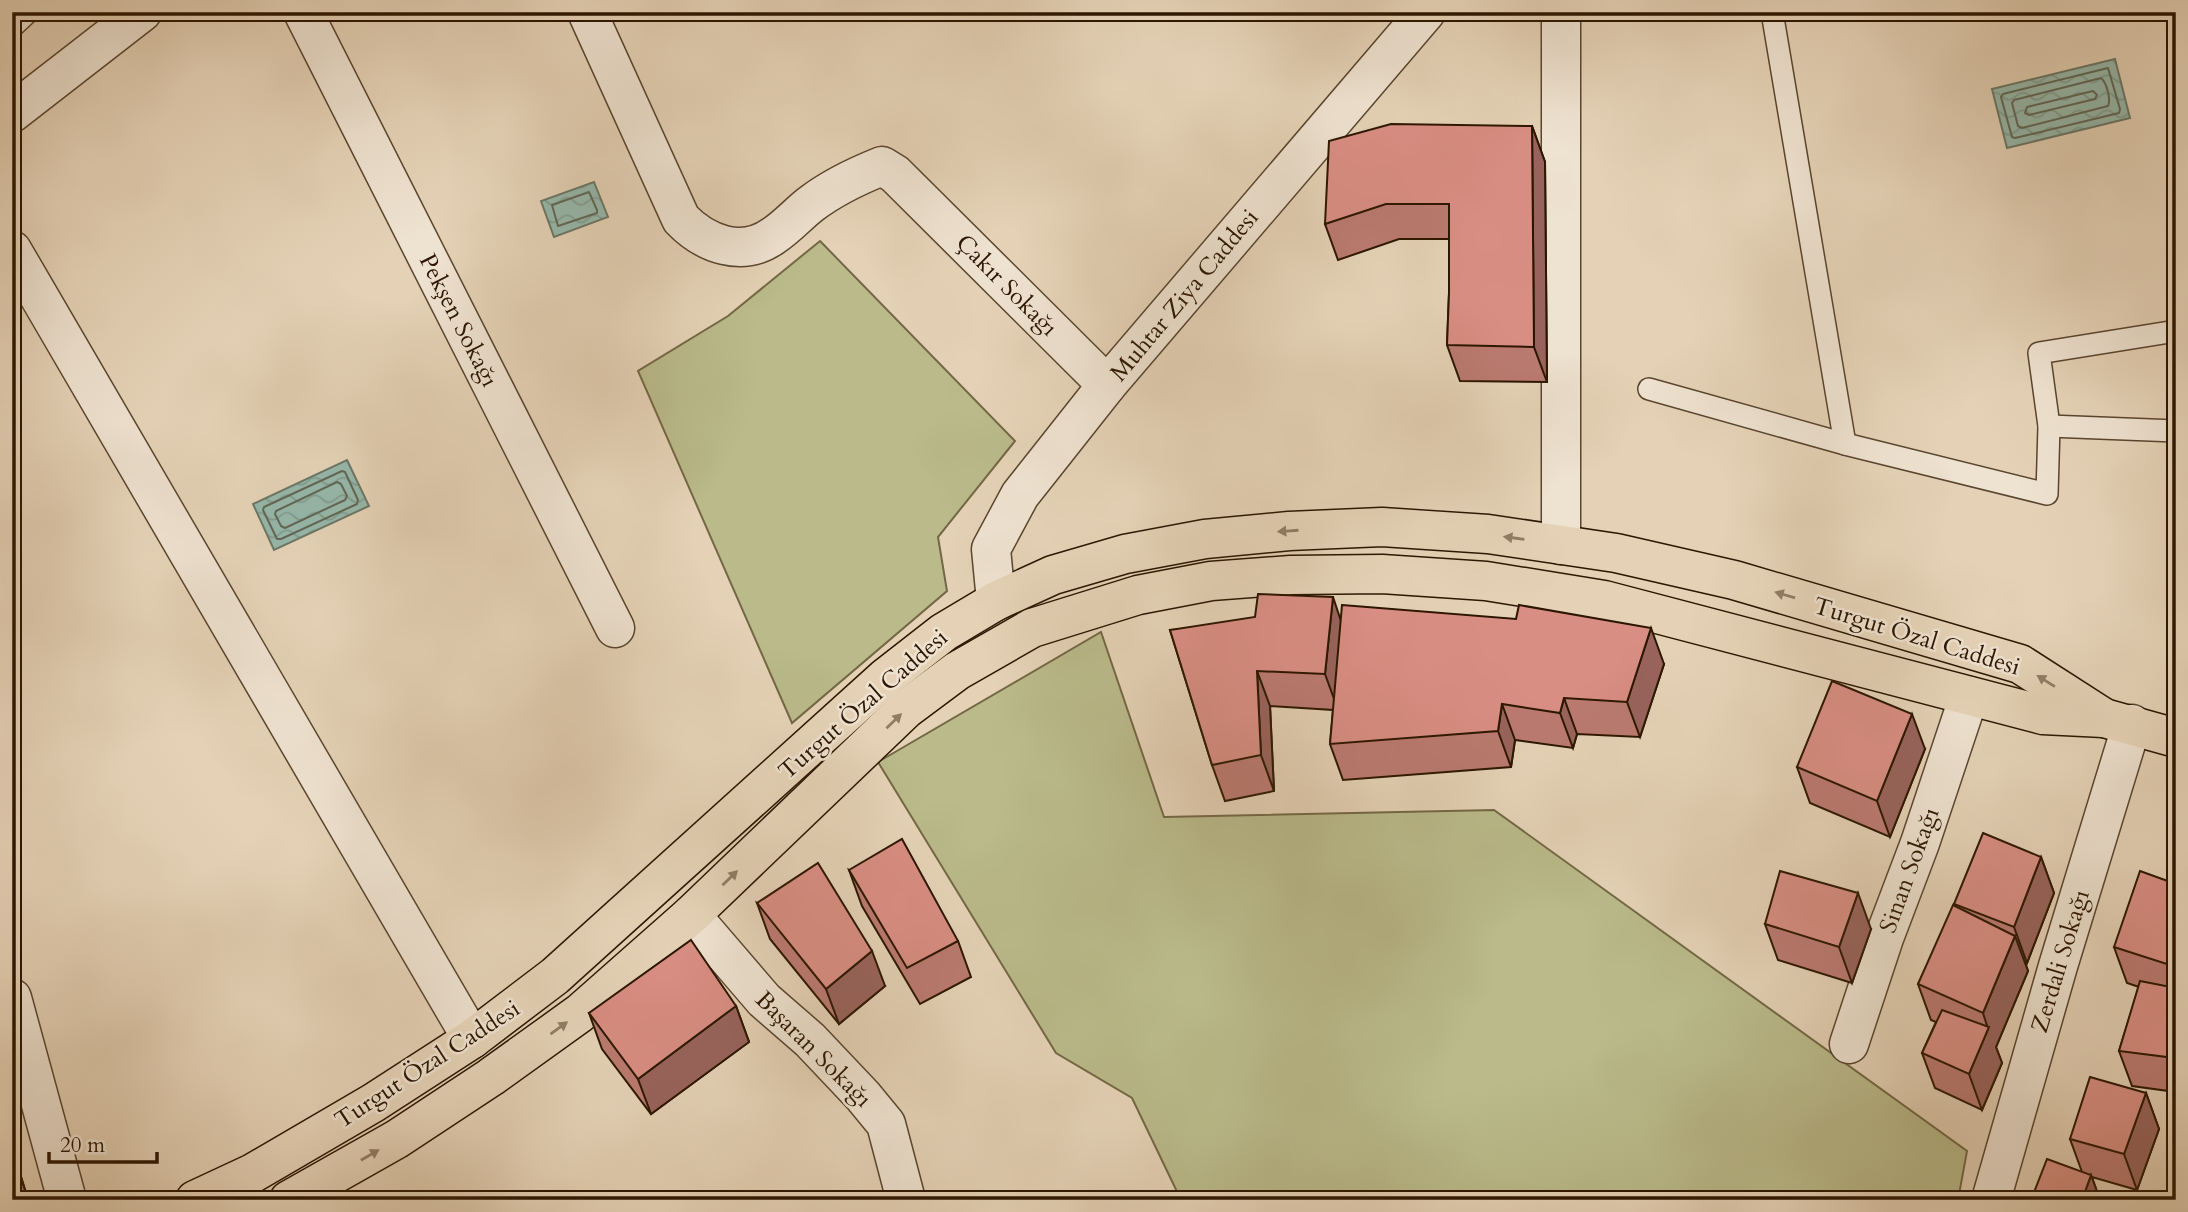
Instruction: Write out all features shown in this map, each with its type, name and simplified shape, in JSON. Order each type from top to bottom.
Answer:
[{"type":"main road","name":"Turgut Özal Caddesi","points":[[195,1200],[265,1166],[373,1103],[472,1039],[555,976],[886,678],[944,632],[996,601],[1053,575],[1125,554],[1205,539],[1289,531],[1382,527],[1488,534],[1616,554],[1734,580],[2020,664],[2118,721]]},
{"type":"main road","name":"Turgut Özal Caddesi","points":[[289,1200],[326,1190],[569,1021],[691,915],[906,709],[957,671],[1032,628],[1150,592],[1211,582],[1291,575],[1382,574],[1486,581],[1604,600],[2043,715],[2118,721]]},
{"type":"main road","points":[[996,601],[1005,642]]},
{"type":"main road","points":[[2118,721],[2176,738]]},
{"type":"main road","points":[[662,882],[691,915]]},
{"type":"street","points":[[12,113],[142,12]]},
{"type":"street","name":"Pekşen Sokağı","points":[[303,12],[615,628]]},
{"type":"street","name":"Çakır Sokağı","points":[[587,12],[681,219],[705,240],[737,247],[754,245],[771,238],[837,186],[882,166],[895,174],[1107,385]]},
{"type":"street","name":"Muhtar Ziya Caddesi","points":[[996,601],[991,549],[1020,495],[1107,385],[1426,12]]},
{"type":"street","points":[[1561,12],[1561,545]]},
{"type":"street","points":[[12,250],[472,1039]]},
{"type":"street","name":"Sinan Sokağı","points":[[1849,1044],[1969,696]]},
{"type":"street","name":"Zerdali Sokağı","points":[[1991,1200],[2057,966],[2118,721]]},
{"type":"street","name":"Başaran Sokağı","points":[[691,915],[764,1000],[810,1041],[886,1124],[906,1200]]},
{"type":"street","points":[[12,998],[67,1200]]},
{"type":"lane","points":[[12,27],[28,12]]},
{"type":"lane","points":[[1772,12],[1845,444]]},
{"type":"lane","points":[[1649,389],[1845,444],[2047,494],[2049,426],[2039,353],[2176,331]]},
{"type":"lane","points":[[2049,426],[2176,431]]},
{"type":"green space","points":[[820,241],[1015,441],[938,537],[947,591],[792,723],[638,371],[728,316]]},
{"type":"green space","points":[[1101,632],[1164,817],[1494,810],[1967,1151],[1958,1200],[1181,1200],[1132,1098],[1056,1053],[878,762]]},
{"type":"water","points":[[2115,59],[2130,118],[2007,148],[1992,89]]},
{"type":"water","points":[[594,182],[608,217],[554,237],[541,201]]},
{"type":"water","points":[[347,460],[369,506],[274,550],[253,504]]},
{"type":"building","points":[[1391,124],[1532,126],[1534,347],[1447,345],[1449,204],[1386,204],[1325,224],[1329,141]]},
{"type":"building","points":[[1258,594],[1333,597],[1325,674],[1257,671],[1261,755],[1212,765],[1170,630],[1255,617]]},
{"type":"building","points":[[1342,605],[1516,619],[1519,605],[1651,628],[1627,702],[1564,698],[1560,713],[1502,704],[1498,731],[1330,744]]},
{"type":"building","points":[[1832,681],[1912,714],[1877,801],[1797,767]]},
{"type":"building","points":[[1983,833],[2041,857],[2014,927],[1954,904]]},
{"type":"building","points":[[902,839],[958,941],[907,968],[849,870]]},
{"type":"building","points":[[2176,852],[2176,869],[2171,867]]},
{"type":"building","points":[[818,863],[872,951],[826,989],[757,903]]},
{"type":"building","points":[[1780,871],[1858,893],[1839,947],[1765,924]]},
{"type":"building","points":[[2140,871],[2176,884],[2176,967],[2114,947]]},
{"type":"building","points":[[1953,905],[2015,936],[1983,1013],[1918,984]]},
{"type":"building","points":[[691,940],[736,1006],[638,1079],[589,1013]]},
{"type":"building","points":[[2140,981],[2176,988],[2175,1058],[2119,1051]]},
{"type":"building","points":[[1942,1010],[1989,1027],[1969,1074],[1922,1053]]},
{"type":"building","points":[[2090,1077],[2146,1093],[2124,1154],[2070,1139]]},
{"type":"building","points":[[12,1151],[20,1175],[12,1177]]},
{"type":"building","points":[[2047,1159],[2091,1175],[2082,1200],[2031,1200]]}]
